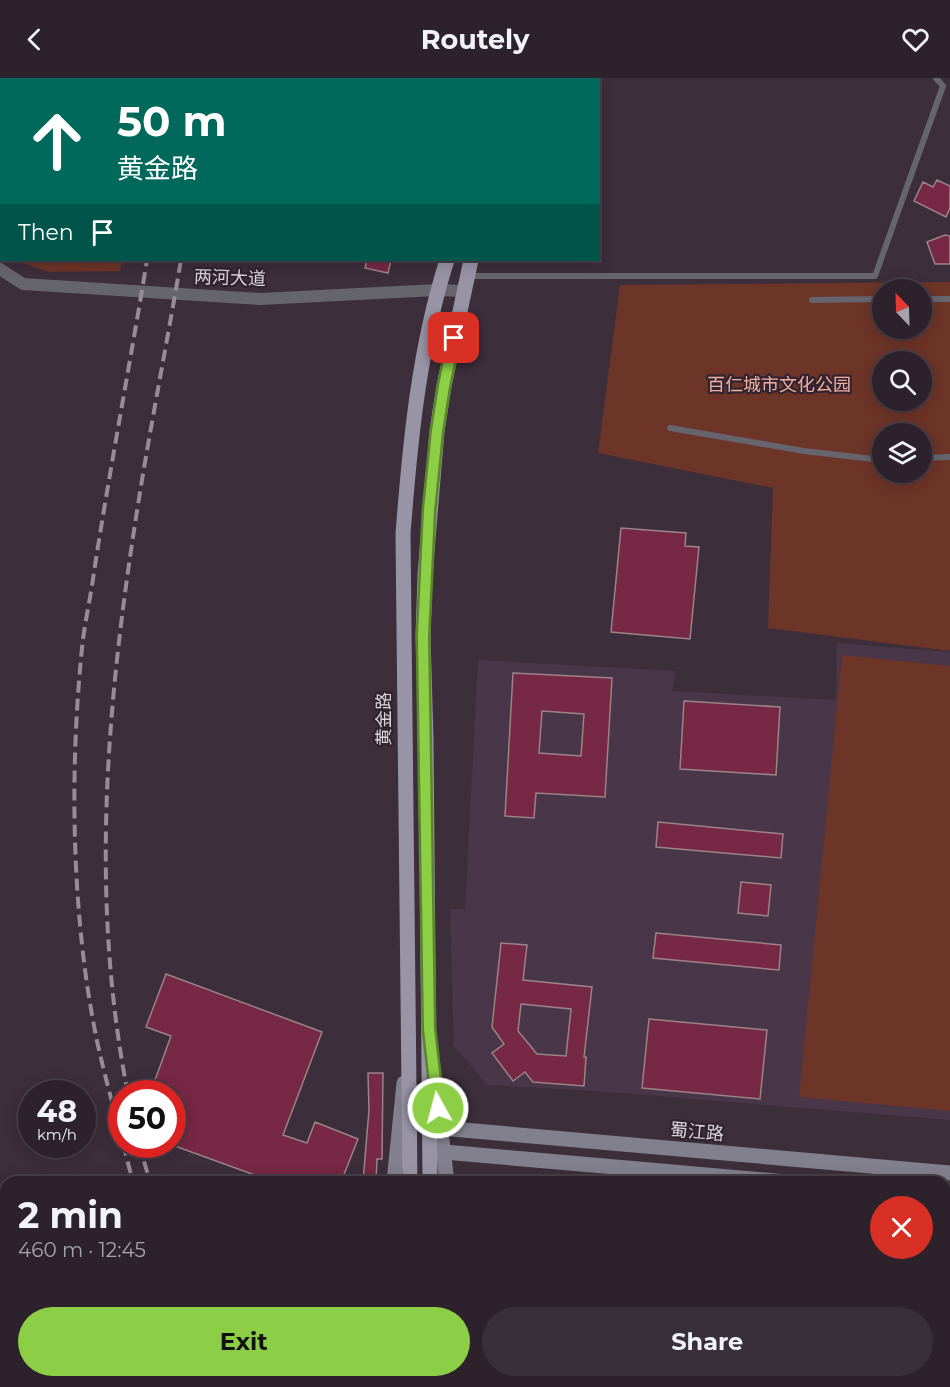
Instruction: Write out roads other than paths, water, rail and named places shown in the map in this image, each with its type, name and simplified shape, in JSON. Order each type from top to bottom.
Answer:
[{"type":"main road","name":"黄金路","points":[[410,1176],[403,534],[408,460],[416,399],[437,290],[447,261]]},
{"type":"main road","points":[[430,1176],[423,636],[425,575],[439,420],[471,261]]},
{"type":"street","name":"两河大道","points":[[0,269],[23,284],[260,298],[437,290],[464,291]]},
{"type":"street","points":[[429,1029],[446,1176]]},
{"type":"street","points":[[395,1176],[408,1038]]},
{"type":"street","name":"蜀江路","points":[[441,1128],[950,1173]]},
{"type":"street","points":[[444,1152],[718,1176]]},
{"type":"lane","points":[[467,276],[875,276],[943,86],[936,78]]},
{"type":"lane","points":[[812,300],[872,299]]},
{"type":"lane","points":[[932,299],[950,299]]},
{"type":"lane","points":[[670,428],[804,451],[872,459]]},
{"type":"lane","points":[[932,458],[950,457]]},
{"type":"railway","points":[[108,1085],[88,993],[77,892],[74,789],[76,738],[84,631],[147,261]]},
{"type":"railway","points":[[126,1080],[115,1017],[108,939],[107,784],[121,628],[131,551],[181,261]]},
{"type":"railway","points":[[127,1158],[131,1176]]},
{"type":"railway","points":[[143,1158],[148,1176]]},
{"type":"park label","name":"百仁城市文化公园","points":[[779,385]]}]
